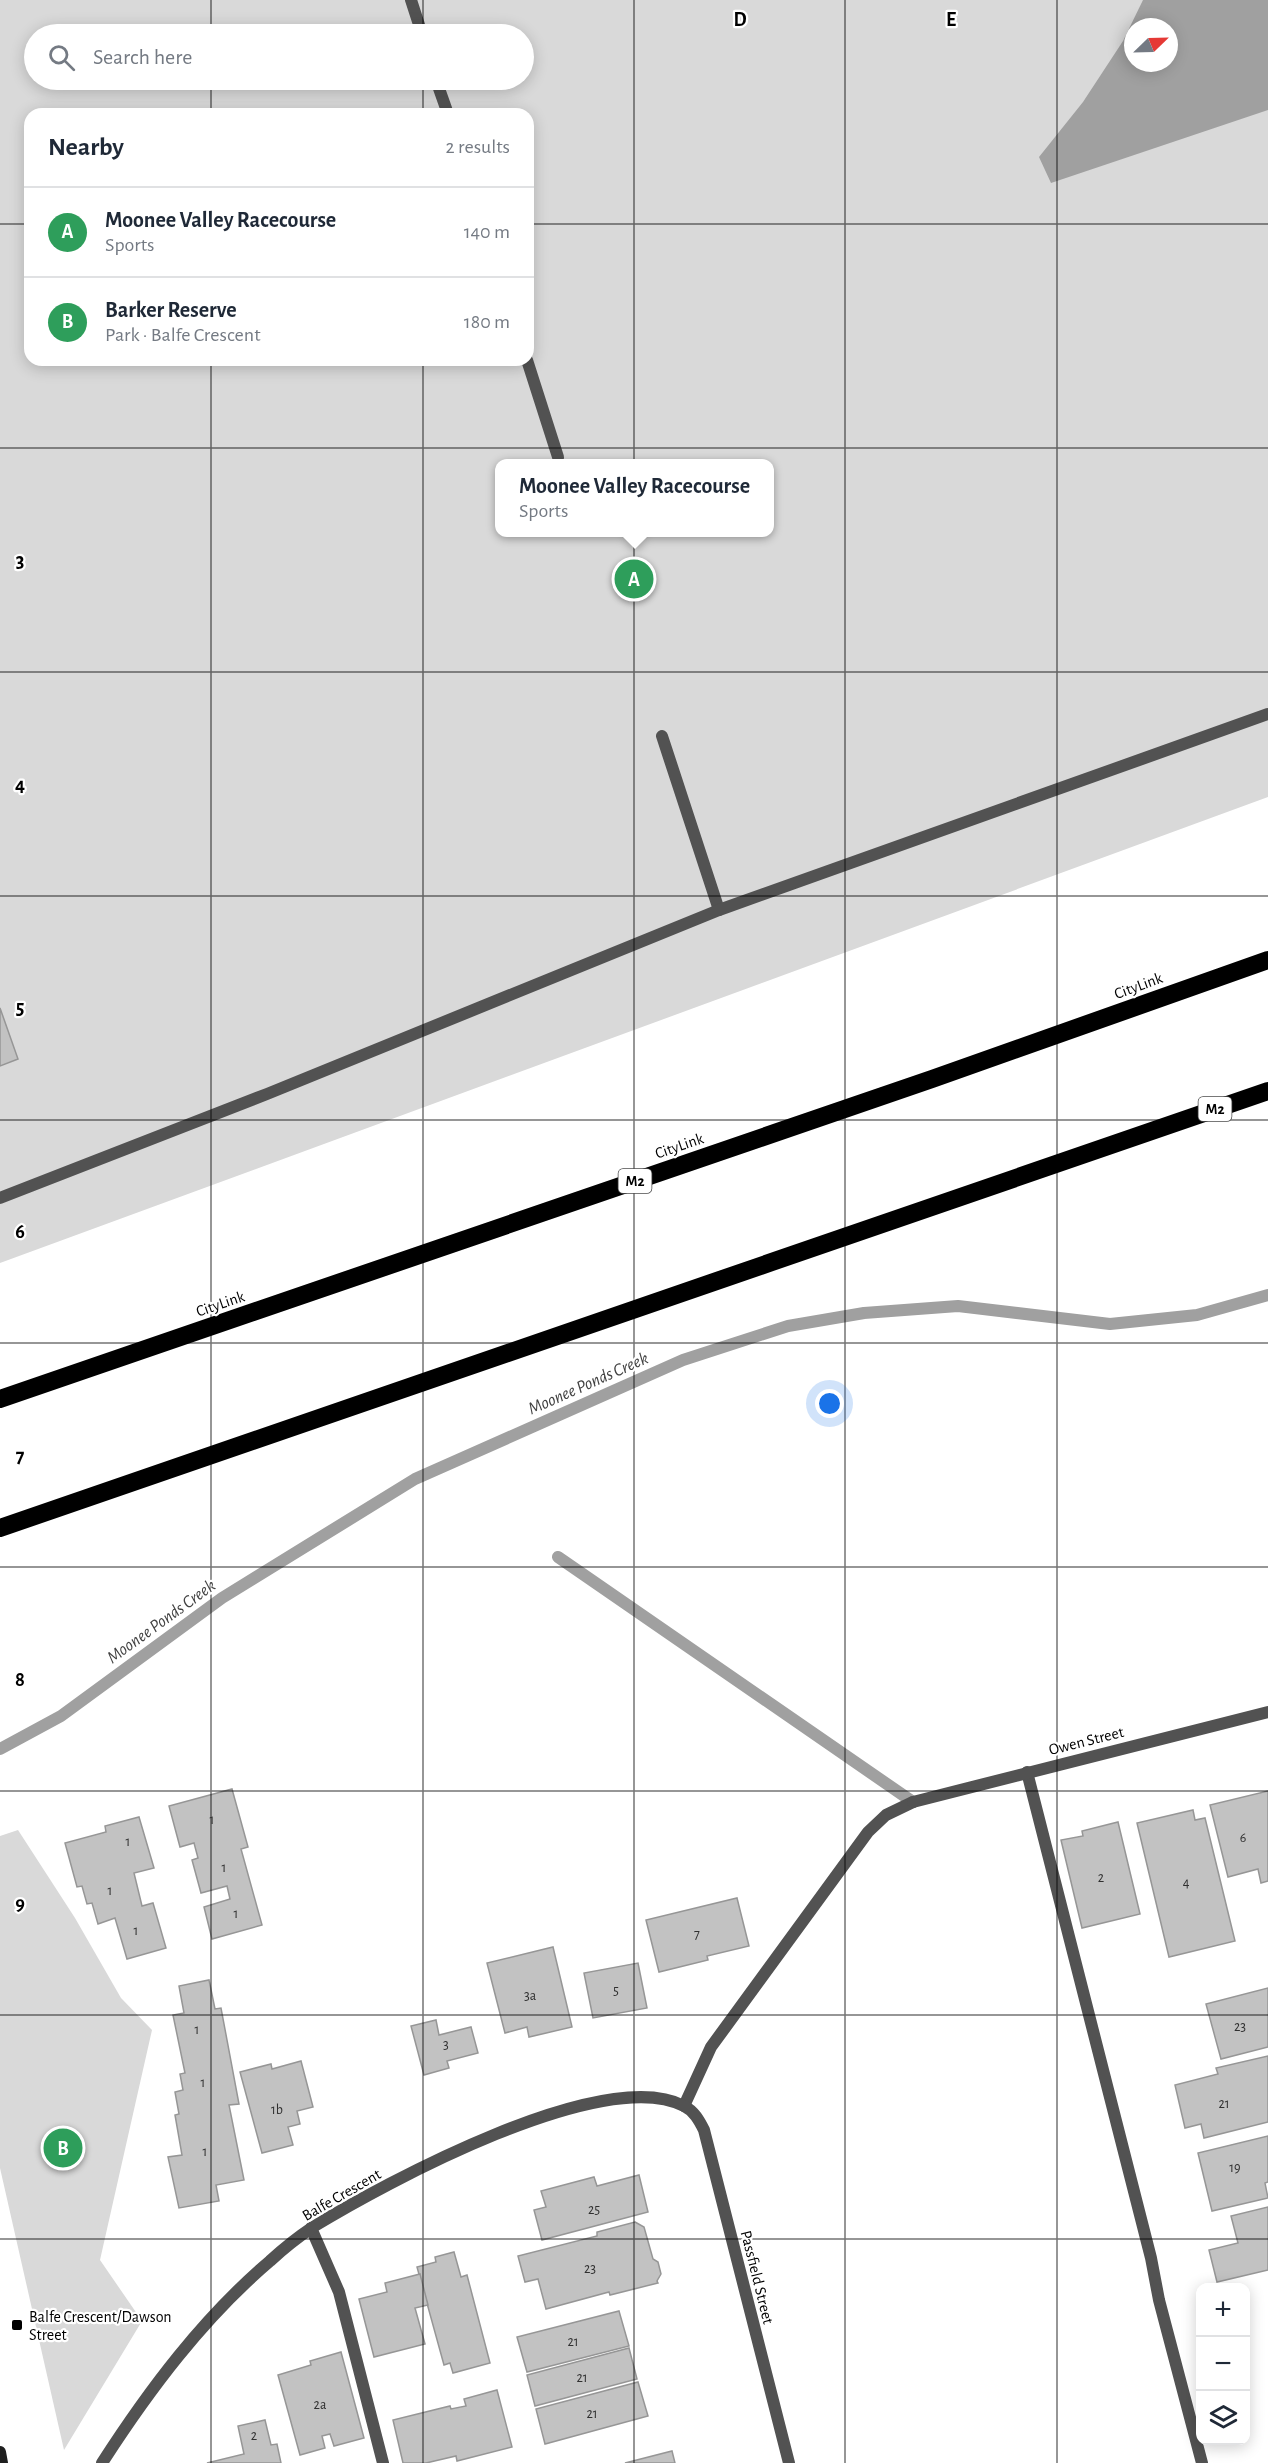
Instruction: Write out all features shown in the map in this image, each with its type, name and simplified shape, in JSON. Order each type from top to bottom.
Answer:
[{"type":"highway","name":"CityLink","points":[[0,1399],[921,1083],[1268,960]]},
{"type":"highway","name":"M2","points":[[0,1528],[1268,1091]]},
{"type":"street","points":[[411,0],[419,24]]},
{"type":"street","points":[[440,90],[446,108]]},
{"type":"street","points":[[529,366],[558,457]]},
{"type":"street","points":[[0,1198],[267,1094],[719,910],[1268,714]]},
{"type":"street","points":[[662,736],[719,910]]},
{"type":"street","name":"Owen Street","points":[[684,2106],[716,2040],[868,1832],[886,1815],[913,1802],[1268,1712]]},
{"type":"street","points":[[1027,1772],[1202,2463]]},
{"type":"street","name":"Balfe Crescent","points":[[102,2463],[134,2413],[187,2344],[269,2261],[311,2228],[423,2166],[482,2139],[544,2117],[597,2103],[633,2097],[661,2098],[684,2106]]},
{"type":"street","name":"Passfield Street","points":[[684,2106],[696,2115],[704,2130],[789,2463]]},
{"type":"street","points":[[311,2228],[339,2292],[383,2463]]},
{"type":"street","points":[[0,2452],[2,2463]]},
{"type":"shaded area","points":[[0,0],[1268,0],[1268,797],[0,1263]]},
{"type":"shaded area","points":[[1143,0],[1268,0],[1268,110],[1051,183],[1039,157],[1083,102],[1124,39],[1124,72],[1178,72],[1178,18],[1134,18]]},
{"type":"shaded area","points":[[18,1830],[75,1918],[121,1998],[152,2030],[100,2260],[142,2321],[64,2450],[0,2168],[0,1836]]},
{"type":"building","points":[[0,1008],[18,1059],[0,1066]]},
{"type":"building","points":[[232,1789],[248,1847],[241,1849],[262,1925],[212,1939],[204,1907],[230,1899],[227,1886],[201,1893],[192,1860],[198,1858],[194,1843],[180,1847],[169,1806]]},
{"type":"building","points":[[1268,1791],[1268,1881],[1261,1883],[1258,1869],[1228,1877],[1210,1805]]},
{"type":"building","points":[[1193,1810],[1195,1820],[1205,1818],[1235,1941],[1169,1957],[1137,1823]]},
{"type":"building","points":[[139,1817],[154,1868],[134,1873],[142,1906],[153,1903],[166,1948],[127,1959],[115,1918],[98,1924],[92,1903],[87,1904],[82,1886],[77,1887],[65,1843],[106,1832],[105,1826]]},
{"type":"building","points":[[1118,1822],[1140,1914],[1082,1928],[1061,1840],[1083,1836],[1082,1831]]},
{"type":"building","points":[[737,1898],[749,1946],[707,1956],[708,1960],[659,1972],[646,1920]]},
{"type":"building","points":[[553,1947],[572,2027],[529,2037],[527,2027],[505,2033],[487,1963]]},
{"type":"building","points":[[638,1963],[647,2008],[593,2018],[584,1973]]},
{"type":"building","points":[[209,1980],[215,2009],[221,2008],[239,2104],[229,2105],[244,2180],[216,2185],[219,2201],[179,2208],[168,2157],[182,2155],[175,2115],[179,2114],[175,2092],[183,2090],[180,2074],[185,2073],[173,2015],[184,2013],[179,1986]]},
{"type":"building","points":[[1268,1988],[1268,2047],[1221,2059],[1206,2004]]},
{"type":"building","points":[[436,2020],[439,2035],[471,2027],[478,2053],[447,2061],[449,2068],[424,2075],[411,2026]]},
{"type":"building","points":[[1268,2056],[1268,2122],[1204,2138],[1201,2124],[1185,2128],[1175,2085],[1218,2074],[1216,2068]]},
{"type":"building","points":[[301,2061],[313,2107],[297,2111],[300,2124],[288,2127],[293,2145],[262,2153],[240,2072],[271,2064],[272,2069]]},
{"type":"building","points":[[1268,2136],[1268,2182],[1265,2183],[1268,2198],[1212,2211],[1198,2153]]},
{"type":"building","points":[[639,2175],[648,2212],[542,2240],[534,2210],[546,2207],[541,2191],[594,2177],[597,2186]]},
{"type":"building","points":[[1268,2207],[1268,2270],[1217,2282],[1209,2250],[1238,2243],[1231,2216]]},
{"type":"building","points":[[635,2222],[644,2227],[653,2259],[658,2262],[661,2274],[658,2283],[610,2295],[609,2292],[546,2309],[538,2279],[525,2282],[518,2256],[597,2236],[597,2232]]},
{"type":"building","points":[[454,2252],[461,2277],[467,2275],[490,2363],[453,2373],[450,2363],[444,2365],[417,2267],[436,2262],[435,2257]]},
{"type":"building","points":[[420,2274],[428,2305],[415,2308],[425,2344],[374,2357],[359,2299],[387,2292],[385,2283]]},
{"type":"building","points":[[619,2311],[629,2346],[527,2372],[517,2337]]},
{"type":"building","points":[[629,2348],[637,2379],[535,2406],[527,2375]]},
{"type":"building","points":[[341,2352],[364,2438],[334,2446],[330,2434],[322,2436],[325,2448],[300,2455],[278,2375],[311,2365],[310,2361]]},
{"type":"building","points":[[638,2382],[648,2416],[545,2444],[536,2409]]},
{"type":"building","points":[[497,2390],[512,2447],[457,2461],[456,2456],[426,2463],[403,2463],[393,2420],[450,2406],[451,2409],[466,2406],[464,2399]]},
{"type":"building","points":[[265,2420],[271,2445],[277,2444],[281,2463],[207,2463],[244,2454],[238,2426]]},
{"type":"building","points":[[672,2451],[675,2463],[625,2463]]},
{"type":"waterway","name":"Moonee Ponds Creek","points":[[0,1749],[61,1716],[222,1598],[415,1479],[683,1360],[788,1326],[864,1313],[958,1306],[1110,1324],[1197,1315],[1268,1295]]},
{"type":"waterway","points":[[558,1557],[913,1802]]},
{"type":"place","name":"Moonee Valley Racecourse","points":[[634,579]]},
{"type":"place","name":"Barker Reserve","points":[[63,2148]]},
{"type":"place","name":"Balfe Crescent/Dawson Street","points":[[17,2325]]}]
